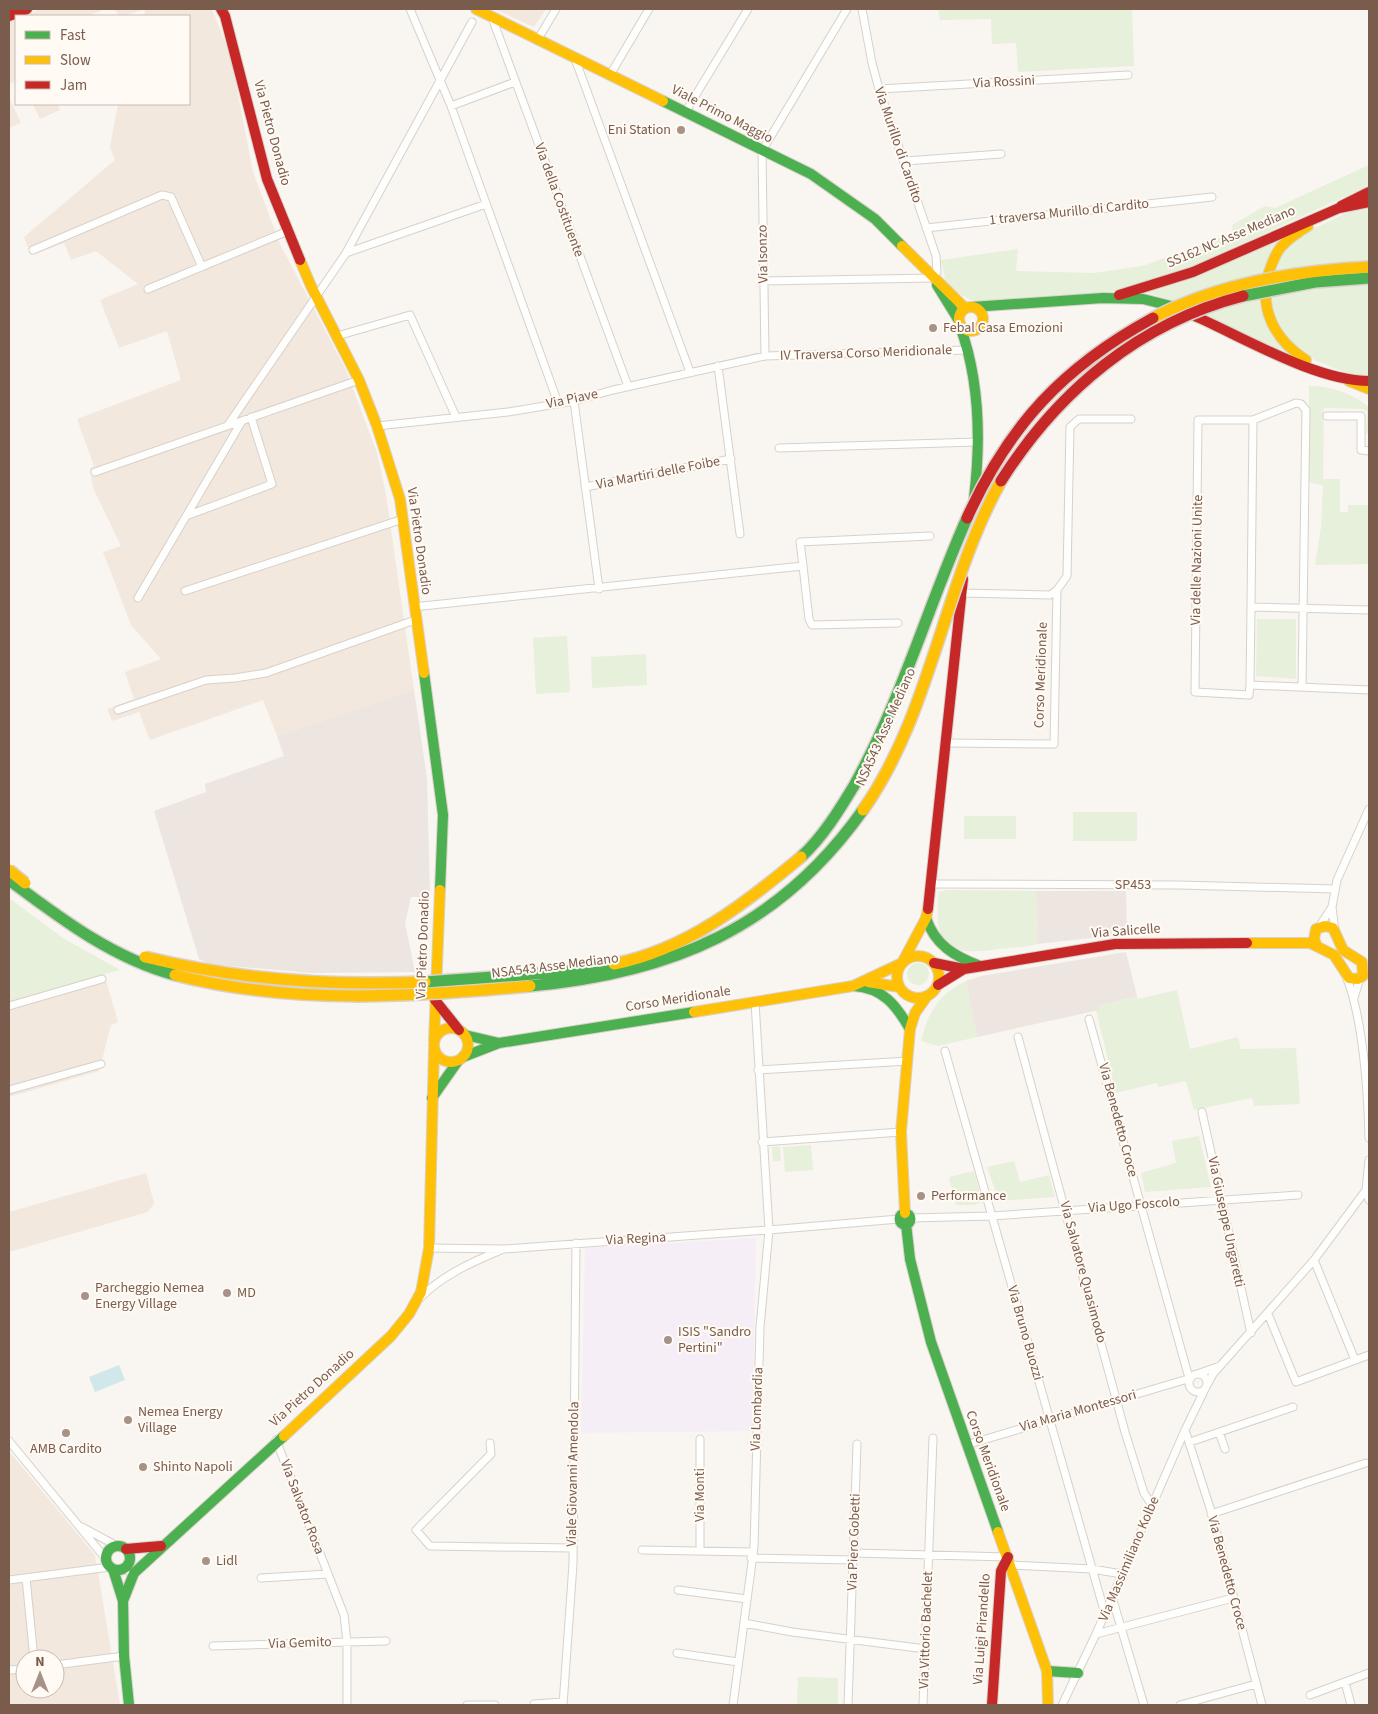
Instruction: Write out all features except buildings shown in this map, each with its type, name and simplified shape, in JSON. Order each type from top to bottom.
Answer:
[{"type":"main road","name":"Viale Primo Maggio","points":[[476,9],[491,14],[811,174],[848,198],[875,219],[933,278],[968,307]]},
{"type":"main road","name":"Via Pietro Donadio","points":[[129,1705],[119,1567],[161,1546],[398,1329],[418,1300],[427,1276],[430,1248],[432,1099],[443,815],[432,721],[415,620],[400,499],[377,426],[359,380],[317,298],[267,179],[224,11]]},
{"type":"main road","points":[[1341,206],[1369,192]]},
{"type":"main road","name":"SS162 NC Asse Mediano","points":[[1103,298],[1141,290],[1212,263],[1319,218],[1341,206],[1369,202]]},
{"type":"main road","points":[[1319,218],[1280,247],[1269,272],[1265,288],[1265,307],[1279,339],[1293,354],[1325,372]]},
{"type":"main road","name":"NSA543 Asse Mediano","points":[[9,870],[73,921],[147,958],[209,972],[309,982],[422,983],[583,970],[639,958],[694,934],[756,895],[814,844],[858,777],[898,692],[940,585],[983,484],[1005,445],[1055,388],[1114,341],[1192,300],[1235,287],[1285,276],[1338,268],[1369,267]]},
{"type":"main road","name":"Viale Primo Maggio","points":[[933,278],[959,323]]},
{"type":"main road","name":"NSA543 Asse Mediano","points":[[9,880],[71,926],[131,959],[215,985],[299,994],[420,995],[583,981],[632,972],[715,941],[765,910],[801,881],[830,850],[870,800],[890,762],[919,695],[987,506],[1030,437],[1074,390],[1122,351],[1159,328],[1236,299],[1297,285],[1336,279],[1369,278]]},
{"type":"main road","name":"SS162 NC Asse Mediano","points":[[968,307],[1103,298],[1144,300],[1175,307],[1296,362],[1349,381],[1369,381]]},
{"type":"main road","name":"SS162 NC Asse Mediano","points":[[981,323],[1006,307],[1029,302]]},
{"type":"main road","points":[[927,996],[913,998],[906,995],[899,987],[897,976],[926,918],[947,743],[961,593],[975,490],[977,442],[974,378],[968,350],[959,323],[960,313],[968,307],[979,310],[981,323],[968,350]]},
{"type":"main road","points":[[959,323],[971,331],[981,323]]},
{"type":"main road","points":[[1349,381],[1369,389]]},
{"type":"main road","points":[[1349,381],[1369,396]]},
{"type":"main road","points":[[926,918],[929,929],[943,949],[954,956],[980,966]]},
{"type":"main road","points":[[1317,946],[1314,938],[1317,929],[1330,927],[1336,931],[1343,950],[1364,962],[1364,975],[1352,980],[1346,976]]},
{"type":"main road","name":"Via Salicelle","points":[[1291,942],[1317,929]]},
{"type":"main road","name":"Via Salicelle","points":[[964,969],[1115,944],[1291,942],[1310,943],[1338,958],[1346,976]]},
{"type":"main road","points":[[857,984],[918,956],[934,963],[964,969]]},
{"type":"main road","points":[[934,963],[939,974],[938,985]]},
{"type":"main road","points":[[910,1029],[915,1013],[927,996],[938,985],[964,969]]},
{"type":"main road","points":[[857,984],[881,982],[899,987]]},
{"type":"main road","points":[[857,984],[889,997],[910,1029]]},
{"type":"main road","name":"Corso Meridionale","points":[[499,1043],[857,984]]},
{"type":"main road","points":[[432,1099],[468,1047],[462,1033],[435,1000]]},
{"type":"main road","points":[[444,1029],[499,1043],[461,1059],[443,1061],[434,1045],[444,1029]]},
{"type":"main road","name":"Corso Meridionale","points":[[910,1029],[901,1132],[905,1219],[910,1260],[931,1342],[966,1445],[1010,1561],[1047,1671],[1048,1705]]},
{"type":"main road","points":[[122,1601],[119,1567],[109,1550],[161,1546]]},
{"type":"main road","points":[[119,1567],[130,1557],[122,1548]]},
{"type":"main road","name":"Via Luigi Pirandello","points":[[992,1705],[1001,1570],[1010,1561]]},
{"type":"main road","points":[[1047,1671],[1078,1673]]},
{"type":"street","points":[[410,9],[450,106],[558,403]]},
{"type":"street","points":[[538,39],[556,9]]},
{"type":"street","points":[[610,75],[649,9]]},
{"type":"street","points":[[686,111],[748,9]]},
{"type":"street","points":[[762,151],[847,9]]},
{"type":"street","name":"Via Murillo di Cardito","points":[[862,9],[879,89],[905,161],[938,265],[933,278]]},
{"type":"street","name":"Via della Costituente","points":[[491,14],[628,386]]},
{"type":"street","points":[[228,425],[317,298],[346,253],[472,22]]},
{"type":"street","points":[[574,56],[690,372]]},
{"type":"street","name":"Via Rossini","points":[[879,89],[1128,75]]},
{"type":"street","points":[[450,106],[515,82]]},
{"type":"street","name":"Via Isonzo","points":[[762,151],[765,356]]},
{"type":"street","points":[[905,161],[1001,154]]},
{"type":"street","points":[[33,250],[162,195],[171,196],[202,267]]},
{"type":"street","name":"1 traversa Murillo di Cardito","points":[[926,228],[1212,197]]},
{"type":"street","points":[[346,253],[486,204]]},
{"type":"street","points":[[148,289],[288,231]]},
{"type":"street","points":[[763,281],[933,278]]},
{"type":"street","points":[[337,336],[410,315],[456,417]]},
{"type":"street","name":"IV Traversa Corso Meridionale","points":[[765,356],[968,350]]},
{"type":"street","name":"Via Piave","points":[[377,426],[508,412],[574,401],[628,386],[765,356]]},
{"type":"street","points":[[718,366],[732,459],[740,534]]},
{"type":"street","points":[[95,472],[359,380]]},
{"type":"street","points":[[574,401],[599,589]]},
{"type":"street","name":"Via delle Nazioni Unite","points":[[1250,685],[1249,695],[1195,692],[1198,420],[1253,420],[1296,404],[1301,404],[1306,410],[1302,687]]},
{"type":"street","points":[[1327,416],[1360,416],[1361,450],[1369,452]]},
{"type":"street","points":[[186,516],[272,484],[251,417]]},
{"type":"street","name":"Corso Meridionale","points":[[947,743],[1054,744],[1057,590],[1068,576],[1070,426],[1079,419],[1130,418]]},
{"type":"street","points":[[138,598],[242,420]]},
{"type":"street","points":[[1253,420],[1250,685],[1369,690]]},
{"type":"street","points":[[779,448],[977,442]]},
{"type":"street","name":"Via Martiri delle Foibe","points":[[585,487],[732,459]]},
{"type":"street","points":[[185,591],[403,519]]},
{"type":"street","points":[[898,623],[812,625],[809,618],[800,542],[930,536]]},
{"type":"street","points":[[414,607],[803,566]]},
{"type":"street","points":[[961,593],[1050,595],[1057,590]]},
{"type":"street","points":[[1251,607],[1369,610]]},
{"type":"street","points":[[118,710],[206,680],[266,673],[415,620]]},
{"type":"street","points":[[1336,931],[1332,907],[1337,880],[1369,809]]},
{"type":"street","name":"SP453","points":[[931,884],[1179,885],[1335,889]]},
{"type":"street","points":[[1317,929],[1332,907]]},
{"type":"street","points":[[1354,1004],[1354,994],[1364,975]]},
{"type":"street","points":[[1346,976],[1354,1004],[1364,1068],[1369,1138]]},
{"type":"street","points":[[9,1006],[102,979]]},
{"type":"street","name":"Via Lombardia","points":[[733,1705],[752,1555],[760,1327],[769,1230],[762,1142],[755,1002]]},
{"type":"street","name":"Via Benedetto Croce","points":[[1089,1019],[1185,1366],[1192,1377]]},
{"type":"street","name":"Via Salvatore Quasimodo","points":[[1018,1037],[1117,1399],[1144,1493],[1152,1505]]},
{"type":"street","name":"Via Bruno Buozzi","points":[[945,1051],[1105,1614]]},
{"type":"street","points":[[758,1070],[908,1061]]},
{"type":"street","points":[[9,1090],[100,1064]]},
{"type":"street","name":"Via Giuseppe Ungaretti","points":[[1202,1112],[1250,1333]]},
{"type":"street","points":[[762,1142],[901,1132]]},
{"type":"street","points":[[1369,1160],[1366,1190],[1369,1200]]},
{"type":"street","name":"Via Massimiliano Kolbe","points":[[1062,1705],[1105,1614],[1193,1412],[1207,1386],[1220,1366],[1314,1260],[1366,1190]]},
{"type":"street","name":"Via Ugo Foscolo","points":[[905,1219],[992,1216],[1298,1195]]},
{"type":"street","points":[[769,1230],[905,1219]]},
{"type":"street","name":"Via Regina","points":[[430,1248],[504,1249],[769,1230]]},
{"type":"street","name":"Viale Giovanni Amendola","points":[[563,1704],[572,1548],[576,1243]]},
{"type":"street","name":"Via Regina","points":[[418,1300],[430,1288],[448,1277],[478,1260],[504,1249]]},
{"type":"street","points":[[1314,1260],[1355,1360]]},
{"type":"street","points":[[1268,1314],[1296,1382],[1369,1355]]},
{"type":"street","name":"Via Massimiliano Kolbe","points":[[1193,1412],[1194,1396],[1189,1383],[1192,1377],[1220,1366]]},
{"type":"street","points":[[1191,1388],[1199,1392],[1207,1386],[1204,1376],[1192,1377]]},
{"type":"street","name":"Via Maria Montessori","points":[[966,1445],[1192,1377]]},
{"type":"street","points":[[1190,1442],[1293,1407]]},
{"type":"street","name":"Via Benedetto Croce","points":[[1185,1430],[1211,1514],[1262,1705]]},
{"type":"street","points":[[1220,1432],[1225,1449]]},
{"type":"street","name":"Via Vittorio Bachelet","points":[[923,1705],[933,1438]]},
{"type":"street","name":"Via Monti","points":[[700,1439],[700,1551]]},
{"type":"street","name":"Via Salvator Rosa","points":[[276,1440],[344,1615],[347,1642],[347,1705]]},
{"type":"street","points":[[9,1441],[77,1525],[119,1567]]},
{"type":"street","points":[[490,1443],[491,1454],[416,1530],[430,1546],[572,1548]]},
{"type":"street","name":"Via Piero Gobetti","points":[[848,1705],[857,1444]]},
{"type":"street","points":[[1211,1514],[1366,1463]]},
{"type":"street","points":[[77,1525],[122,1548]]},
{"type":"street","points":[[642,1550],[700,1551],[752,1555],[854,1556]]},
{"type":"street","points":[[928,1554],[1092,1569],[1122,1574]]},
{"type":"street","name":"Via Vittorio Bachelet","points":[[854,1556],[928,1554]]},
{"type":"street","points":[[9,1580],[119,1567]]},
{"type":"street","name":"Via Salvator Rosa","points":[[261,1578],[328,1574]]},
{"type":"street","points":[[26,1578],[33,1649]]},
{"type":"street","points":[[678,1590],[747,1600]]},
{"type":"street","points":[[1112,1597],[1144,1705]]},
{"type":"street","points":[[1096,1634],[1233,1598]]},
{"type":"street","points":[[744,1623],[851,1640],[926,1649]]},
{"type":"street","name":"Via Gemito","points":[[213,1646],[386,1641]]},
{"type":"street","points":[[677,1653],[738,1662]]},
{"type":"street","points":[[65,1664],[124,1656]]},
{"type":"street","points":[[1310,1695],[1369,1673]]},
{"type":"street","points":[[1345,1682],[1351,1705]]},
{"type":"street","points":[[1180,1705],[1256,1684]]},
{"type":"street","points":[[534,1704],[563,1704]]},
{"type":"street","points":[[468,1705],[495,1705]]},
{"type":"shaded area","points":[[42,9],[104,9],[91,15],[26,15]]},
{"type":"shaded area","points":[[115,9],[144,9],[128,15],[118,15]]},
{"type":"shaded area","points":[[146,9],[212,9],[230,54],[253,172],[280,244],[346,370],[377,453],[386,494],[414,690],[277,736],[263,700],[150,740],[139,712],[112,721],[107,709],[134,699],[125,672],[161,659],[131,625],[103,552],[121,546],[93,488],[90,468],[94,466],[77,419],[181,380],[167,331],[119,348],[100,300],[138,284],[96,251],[71,260],[64,243],[31,255],[24,237],[115,160],[110,147],[118,105],[190,105],[190,15],[143,15]]},
{"type":"shaded area","points":[[494,9],[546,9],[534,27]]},
{"type":"shaded area","points":[[15,19],[15,81],[9,84],[9,22]]},
{"type":"shaded area","points":[[9,97],[21,123],[9,128]]},
{"type":"shaded area","points":[[33,105],[58,105],[60,110],[40,119]]},
{"type":"shaded area","points":[[414,690],[427,778],[430,897],[411,897],[405,923],[415,972],[311,973],[208,964],[199,959],[154,811],[206,792],[205,784],[284,756],[277,736]]},
{"type":"shaded area","points":[[1036,891],[1126,891],[1127,934],[1037,944]]},
{"type":"shaded area","points":[[1126,952],[1137,996],[1099,1006],[1099,1010],[977,1037],[966,981],[981,976]]},
{"type":"shaded area","points":[[104,973],[118,1022],[111,1025],[99,1071],[9,1097],[9,986],[13,999]]},
{"type":"shaded area","points":[[146,1173],[154,1203],[148,1212],[9,1252],[9,1212]]},
{"type":"shaded area","name":"ISIS \"Sandro Pertini\"","points":[[756,1238],[752,1431],[581,1433],[585,1248]]},
{"type":"shaded area","points":[[9,1451],[95,1555],[120,1705],[9,1705]]},
{"type":"green space","points":[[938,9],[1132,9],[1134,66],[1018,72],[1016,43],[992,44],[991,19],[940,20]]},
{"type":"green space","points":[[1369,165],[1369,186],[1166,278],[1117,291],[985,302],[973,301],[947,287],[941,260],[1018,249],[1016,271],[1094,273],[1143,266],[1233,233],[1232,225],[1265,206],[1275,208]]},
{"type":"green space","points":[[1369,206],[1369,377],[1359,377],[1309,357],[1292,346],[1277,326],[1272,313],[1270,299],[1274,270],[1288,245],[1307,231],[1351,211]]},
{"type":"green space","points":[[1284,236],[1267,261],[1260,281],[1259,291],[1264,316],[1286,351],[1286,354],[1172,300],[1147,293]]},
{"type":"green space","points":[[1309,386],[1326,387],[1341,391],[1369,407],[1369,433],[1366,433],[1367,412],[1364,409],[1324,408],[1323,479],[1340,479],[1340,512],[1348,512],[1348,505],[1369,505],[1369,564],[1315,565],[1321,527],[1323,485],[1311,483],[1309,480]]},
{"type":"green space","points":[[1257,619],[1296,619],[1296,679],[1256,676]]},
{"type":"green space","points":[[567,636],[570,692],[536,694],[533,638]]},
{"type":"green space","points":[[646,654],[647,685],[592,688],[591,657]]},
{"type":"green space","points":[[1073,812],[1137,812],[1137,841],[1073,841]]},
{"type":"green space","points":[[964,816],[1016,816],[1016,839],[964,839]]},
{"type":"green space","points":[[948,890],[1036,891],[1037,944],[981,951],[966,951],[955,948],[947,943],[941,935],[938,924],[939,892]]},
{"type":"green space","points":[[9,898],[63,938],[120,970],[13,999],[9,986]]},
{"type":"green space","points":[[918,963],[926,966],[929,974],[926,982],[918,985],[910,982],[907,974],[910,966]]},
{"type":"green space","points":[[966,981],[977,1037],[938,1046],[921,1041],[927,1021],[936,1005],[949,992]]},
{"type":"green space","points":[[1177,990],[1190,1049],[1238,1037],[1241,1049],[1296,1048],[1300,1104],[1254,1106],[1252,1098],[1194,1110],[1186,1081],[1158,1087],[1157,1083],[1116,1093],[1096,1010],[1099,1010],[1098,1006],[1137,996],[1138,999]]},
{"type":"green space","points":[[1199,1136],[1211,1187],[1145,1192],[1141,1173],[1176,1163],[1172,1141]]},
{"type":"green space","points":[[811,1145],[813,1170],[785,1172],[783,1147]]},
{"type":"green space","points":[[772,1147],[780,1147],[781,1161],[773,1161]]},
{"type":"green space","points":[[1014,1161],[1020,1182],[1049,1175],[1055,1197],[999,1201],[987,1167]]},
{"type":"green space","points":[[974,1171],[982,1202],[974,1205],[956,1205],[949,1177]]},
{"type":"green space","points":[[798,1677],[838,1678],[838,1705],[797,1705]]},
{"type":"water","points":[[119,1365],[125,1380],[95,1392],[89,1377]]},
{"type":"traffic: fast","points":[[663,101],[811,174],[875,219],[902,246]]},
{"type":"traffic: fast","points":[[1243,296],[1315,282],[1369,278]]},
{"type":"traffic: fast","points":[[937,285],[958,319]]},
{"type":"traffic: fast","points":[[972,307],[1103,298],[1143,299],[1175,307],[1197,317]]},
{"type":"traffic: fast","points":[[960,326],[972,368],[977,411],[978,454],[974,498]]},
{"type":"traffic: fast","points":[[801,857],[817,841],[837,813],[872,752],[901,686],[967,518]]},
{"type":"traffic: fast","points":[[424,673],[443,815],[440,890]]},
{"type":"traffic: fast","points":[[530,986],[581,980],[629,970],[675,956],[718,938],[758,915],[795,886],[830,851],[863,810]]},
{"type":"traffic: fast","points":[[9,880],[67,922],[108,947],[152,968],[175,975]]},
{"type":"traffic: fast","points":[[926,918],[940,942],[954,954],[980,966]]},
{"type":"traffic: fast","points":[[425,982],[561,972],[614,964]]},
{"type":"traffic: fast","points":[[854,986],[873,990],[888,999],[910,1029]]},
{"type":"traffic: fast","points":[[463,1057],[499,1043],[694,1012]]},
{"type":"traffic: fast","points":[[465,1035],[499,1043]]},
{"type":"traffic: fast","points":[[432,1098],[458,1061]]},
{"type":"traffic: fast","points":[[905,1213],[911,1219],[905,1225],[899,1219],[905,1213]]},
{"type":"traffic: fast","points":[[906,1224],[910,1259],[931,1342],[998,1532]]},
{"type":"traffic: fast","points":[[129,1705],[124,1656],[123,1601],[134,1573],[284,1436]]},
{"type":"traffic: fast","points":[[118,1546],[123,1547],[129,1553],[130,1558],[129,1563],[123,1569],[118,1570],[113,1569],[107,1563],[106,1558],[107,1553],[113,1547],[118,1546]]},
{"type":"traffic: fast","points":[[113,1569],[123,1601]]},
{"type":"traffic: fast","points":[[1047,1671],[1078,1673]]},
{"type":"traffic: slow","points":[[476,9],[663,101]]},
{"type":"traffic: slow","points":[[1306,360],[1286,343],[1272,322],[1268,311],[1266,286],[1269,272],[1281,247],[1290,238],[1308,226]]},
{"type":"traffic: slow","points":[[902,246],[965,308]]},
{"type":"traffic: slow","points":[[300,260],[311,286],[359,380],[377,426],[400,499],[424,673]]},
{"type":"traffic: slow","points":[[1153,318],[1204,296],[1258,281],[1313,272],[1369,267]]},
{"type":"traffic: slow","points":[[971,307],[980,310],[983,319],[980,328],[971,331],[962,328],[959,319],[962,310],[971,307]]},
{"type":"traffic: slow","points":[[1349,381],[1369,389]]},
{"type":"traffic: slow","points":[[863,810],[886,772],[906,732],[965,562],[981,521],[1001,481]]},
{"type":"traffic: slow","points":[[614,964],[666,948],[690,936],[737,907],[801,857]]},
{"type":"traffic: slow","points":[[9,870],[25,883]]},
{"type":"traffic: slow","points":[[434,1041],[440,890]]},
{"type":"traffic: slow","points":[[694,1012],[853,986],[902,963],[926,918],[928,909]]},
{"type":"traffic: slow","points":[[1247,943],[1310,943],[1334,955],[1349,978],[1358,979],[1363,976],[1362,962],[1343,950],[1333,928],[1325,926],[1316,929],[1314,939],[1317,946]]},
{"type":"traffic: slow","points":[[914,956],[922,956],[933,962],[939,977],[933,992],[922,998],[914,998],[903,992],[897,981],[897,973],[903,962],[914,956]]},
{"type":"traffic: slow","points":[[145,957],[215,971],[284,980],[354,983],[425,982]]},
{"type":"traffic: slow","points":[[175,975],[219,985],[307,995],[396,995],[530,986]]},
{"type":"traffic: slow","points":[[868,982],[899,987]]},
{"type":"traffic: slow","points":[[905,1213],[901,1132],[910,1029],[915,1013],[927,996]]},
{"type":"traffic: slow","points":[[451,1028],[458,1029],[463,1033],[467,1038],[468,1045],[467,1052],[463,1057],[458,1061],[451,1062],[444,1061],[439,1057],[435,1052],[434,1045],[435,1038],[439,1033],[444,1029],[451,1028]]},
{"type":"traffic: slow","points":[[284,1436],[391,1336],[409,1314],[421,1292],[429,1248],[434,1049]]},
{"type":"traffic: slow","points":[[998,1532],[1047,1671],[1048,1705]]},
{"type":"traffic: jam","points":[[9,16],[27,9]]},
{"type":"traffic: jam","points":[[221,9],[225,16],[267,179],[300,260]]},
{"type":"traffic: jam","points":[[1341,206],[1369,192]]},
{"type":"traffic: jam","points":[[1119,295],[1193,272],[1339,208],[1369,202]]},
{"type":"traffic: jam","points":[[1001,481],[1023,448],[1048,418],[1075,390],[1104,365],[1136,343],[1169,324],[1205,308],[1243,296]]},
{"type":"traffic: jam","points":[[1197,317],[1305,367],[1349,379],[1369,381]]},
{"type":"traffic: jam","points":[[967,518],[1001,454],[1042,402],[1066,378],[1092,357],[1153,318]]},
{"type":"traffic: jam","points":[[928,909],[963,579]]},
{"type":"traffic: jam","points":[[934,963],[964,969],[1115,944],[1247,943]]},
{"type":"traffic: jam","points":[[938,985],[964,969]]},
{"type":"traffic: jam","points":[[435,1000],[459,1030]]},
{"type":"traffic: jam","points":[[126,1549],[161,1546]]},
{"type":"traffic: jam","points":[[992,1705],[1001,1571],[1008,1557]]},
{"type":"place","name":"Eni Station","points":[[681,130]]},
{"type":"place","name":"Febal Casa Emozioni","points":[[933,328]]},
{"type":"place","name":"Performance","points":[[921,1196]]},
{"type":"place","name":"MD","points":[[227,1293]]},
{"type":"place","name":"Parcheggio Nemea Energy Village","points":[[85,1296]]},
{"type":"place","name":"ISIS \"Sandro Pertini\"","points":[[668,1340]]},
{"type":"place","name":"Nemea Energy Village","points":[[128,1420]]},
{"type":"place","name":"AMB Cardito","points":[[66,1433]]},
{"type":"place","name":"Shinto Napoli","points":[[143,1467]]},
{"type":"place","name":"Lidl","points":[[206,1561]]}]
